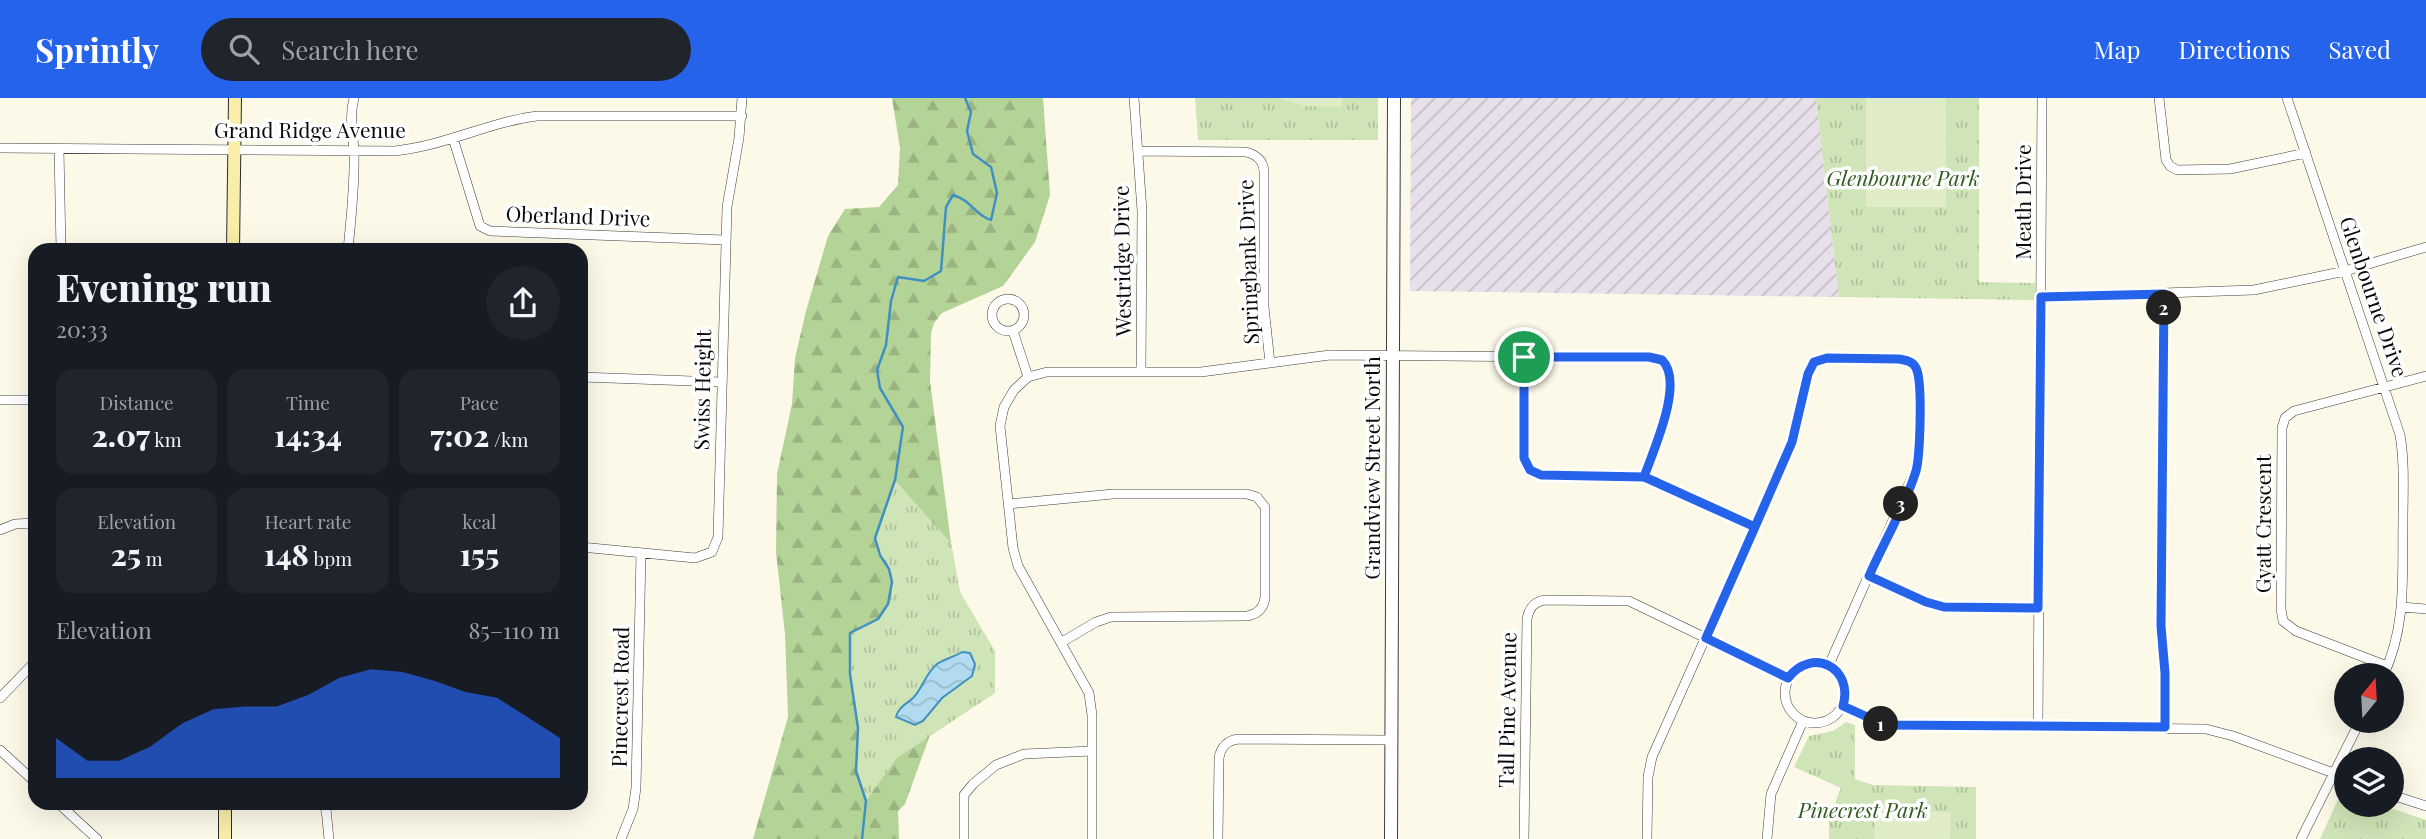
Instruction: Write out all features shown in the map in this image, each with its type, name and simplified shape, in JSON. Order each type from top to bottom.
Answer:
[{"type":"main road","points":[[233,243],[235,98]]},
{"type":"main road","points":[[225,810],[225,839]]},
{"type":"street","points":[[349,243],[354,151],[350,113],[354,98]]},
{"type":"street","name":"Swiss Height","points":[[588,548],[695,558],[712,552],[718,537],[725,240],[727,207],[742,116],[742,98]]},
{"type":"street","name":"Westridge Drive","points":[[1135,98],[1142,211],[1141,372]]},
{"type":"street","name":"Grandview Street North","points":[[1391,839],[1394,98]]},
{"type":"street","name":"Meath Drive","points":[[2038,727],[2042,98]]},
{"type":"street","points":[[2159,98],[2165,156],[2167,163],[2174,169],[2230,169],[2306,153]]},
{"type":"street","name":"Glenbourne Drive","points":[[2287,98],[2398,427],[2403,451],[2402,607],[2399,634],[2389,663]]},
{"type":"street","name":"Grand Ridge Avenue","points":[[0,148],[408,150],[513,120],[537,116],[742,116]]},
{"type":"street","name":"Oberland Drive","points":[[453,138],[480,226],[489,231],[725,240]]},
{"type":"street","points":[[59,149],[61,243]]},
{"type":"street","name":"Springbank Drive","points":[[1138,151],[1246,152],[1261,161],[1264,171],[1264,307],[1270,362]]},
{"type":"street","points":[[2041,297],[2254,290],[2345,271],[2426,247]]},
{"type":"street","points":[[2164,294],[2161,626],[2165,673],[2165,727]]},
{"type":"street","points":[[1013,331],[1028,377]]},
{"type":"street","points":[[1092,839],[1090,693],[1016,562],[1001,419],[1009,396],[1028,377],[1053,372],[1201,372],[1330,355],[1649,357],[1665,363],[1670,376],[1669,402],[1644,477]]},
{"type":"street","points":[[1524,357],[1524,458],[1530,470],[1541,475],[1644,477],[1755,527]]},
{"type":"street","points":[[1647,839],[1648,777],[1651,762],[1792,442],[1808,374],[1814,362],[1827,358],[1909,361],[1916,367],[1918,375],[1920,420],[1917,466],[1829,665]]},
{"type":"street","name":"Gyatt Crescent","points":[[2380,663],[2291,629],[2283,621],[2282,428],[2284,421],[2294,411],[2426,376]]},
{"type":"street","points":[[588,377],[720,382]]},
{"type":"street","points":[[0,400],[28,400]]},
{"type":"street","points":[[1008,504],[1113,494],[1247,494],[1257,497],[1265,507],[1265,597],[1263,606],[1257,613],[1247,616],[1111,617],[1096,622],[1062,642]]},
{"type":"street","points":[[0,530],[15,524],[28,523]]},
{"type":"street","name":"Pinecrest Road","points":[[621,839],[634,809],[636,788],[641,553]]},
{"type":"street","points":[[1869,576],[1926,602],[1944,607],[2038,608]]},
{"type":"street","name":"Tall Pine Avenue","points":[[1524,839],[1527,619],[1532,606],[1544,600],[1629,601],[1788,678]]},
{"type":"street","points":[[2402,607],[2426,609]]},
{"type":"street","points":[[1810,663],[1829,665],[1842,678],[1846,697],[1843,706],[1830,720],[1812,723],[1803,721],[1786,703],[1788,678],[1794,671],[1810,663]]},
{"type":"street","points":[[0,698],[28,669]]},
{"type":"street","points":[[1843,706],[1890,726],[2165,727],[2197,728],[2224,733],[2334,774],[2301,839]]},
{"type":"street","points":[[1768,839],[1772,794],[1803,721]]},
{"type":"street","points":[[1219,839],[1220,754],[1227,742],[1238,739],[1391,740]]},
{"type":"street","points":[[0,750],[28,776]]},
{"type":"street","points":[[964,839],[964,795],[988,771],[1008,758],[1024,754],[1092,751]]},
{"type":"street","points":[[2404,799],[2426,806]]},
{"type":"street","points":[[66,810],[97,839]]},
{"type":"street","points":[[326,810],[328,839]]},
{"type":"shaded area","points":[[1411,98],[1816,98],[1839,297],[1410,291]]},
{"type":"green space","points":[[892,98],[1043,98],[1050,195],[1035,242],[1003,286],[942,313],[934,323],[931,333],[930,381],[960,593],[930,735],[905,804],[898,811],[899,839],[753,839],[788,717],[785,634],[776,552],[777,474],[792,404],[795,358],[828,236],[845,209],[879,207],[898,185],[900,148]]},
{"type":"green space","points":[[1195,98],[1378,98],[1378,140],[1198,140]]},
{"type":"green space","points":[[1278,98],[1342,98],[1342,107],[1305,106]]},
{"type":"green space","name":"Glenbourne Park","points":[[1816,98],[1979,98],[1979,282],[2035,283],[2035,300],[1839,297]]},
{"type":"green space","points":[[1866,98],[1946,98],[1946,207],[1866,207]]},
{"type":"green space","points":[[895,480],[951,543],[960,592],[995,651],[995,693],[897,758],[866,801],[856,771],[858,728],[850,674],[850,633],[878,619],[888,604],[892,582],[875,538]]},
{"type":"green space","name":"Pinecrest Park","points":[[1846,722],[1855,725],[1855,779],[1873,785],[1976,787],[1976,839],[1829,839],[1829,818],[1841,788],[1794,767],[1809,736],[1833,731]]},
{"type":"green space","points":[[2334,808],[2334,817],[2404,817],[2404,812],[2426,820],[2426,839],[2320,839]]},
{"type":"green space","points":[[1875,809],[1951,812],[1950,839],[1874,839]]},
{"type":"water","points":[[962,652],[970,653],[975,664],[972,676],[942,698],[923,721],[915,725],[896,717],[901,708],[917,693],[933,668]]},
{"type":"waterway","points":[[862,839],[866,801],[856,771],[858,728],[850,674],[850,633],[878,619],[888,604],[892,582],[875,538],[895,480],[903,427],[880,388],[877,370],[886,345],[891,301],[898,277],[924,281],[941,271],[946,207],[953,195],[991,220],[997,193],[991,167],[973,154],[967,131],[971,112],[965,98]]},
{"type":"route","points":[[1524,357],[1524,458],[1530,470],[1541,475],[1644,477],[1650,479],[1755,527],[1706,638],[1788,678],[1794,671],[1810,663],[1829,665],[1837,671],[1846,687],[1843,706],[1885,725],[2165,727],[2165,673],[2161,626],[2164,294],[2041,297],[2038,608],[1944,607],[1926,602],[1869,576],[1917,466],[1920,420],[1918,371],[1909,361],[1827,358],[1814,362],[1808,374],[1787,456],[1755,527],[1644,477],[1669,402],[1670,373],[1662,360],[1649,357],[1524,357]]}]
